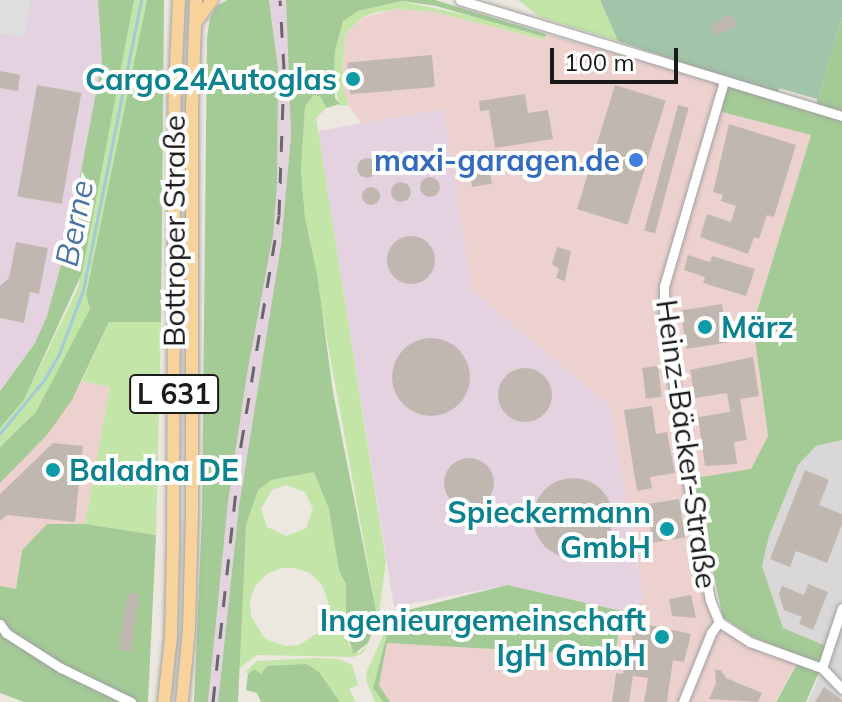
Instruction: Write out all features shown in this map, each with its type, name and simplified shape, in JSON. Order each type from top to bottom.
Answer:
[{"type":"main road","name":"Bottroper Straße","points":[[182,702],[189,629],[192,511],[196,0]]},
{"type":"main road","points":[[196,22],[212,0]]},
{"type":"main road","name":"Bottroper Straße","points":[[164,702],[171,636],[173,545],[177,4]]},
{"type":"street","points":[[460,0],[842,116]]},
{"type":"street","points":[[498,0],[507,13]]},
{"type":"street","name":"Heinz-Bäcker-Straße","points":[[724,81],[672,251],[663,296],[693,513],[710,600],[719,622],[750,642],[822,668]]},
{"type":"street","points":[[842,608],[822,668],[842,689]]},
{"type":"street","name":"Heinz-Bäcker-Straße","points":[[683,702],[711,633],[719,622]]},
{"type":"street","points":[[0,624],[6,633],[61,668],[131,702]]},
{"type":"shaded area","points":[[0,0],[98,0],[102,61],[68,239],[47,316],[35,343],[0,390]]},
{"type":"shaded area","points":[[0,0],[31,0],[24,37],[0,33]]},
{"type":"shaded area","points":[[269,0],[286,0],[291,135],[281,245],[239,506],[218,702],[208,702],[228,502],[247,374],[273,27]]},
{"type":"shaded area","points":[[397,9],[435,12],[544,40],[546,34],[671,69],[719,84],[712,107],[718,111],[811,135],[753,324],[768,436],[751,469],[690,479],[665,309],[665,285],[675,240],[662,284],[667,357],[709,600],[716,623],[749,642],[798,660],[775,702],[390,702],[379,685],[386,643],[615,656],[622,611],[629,612],[643,598],[610,406],[472,290],[443,110],[363,125],[348,105],[342,82],[345,35],[361,18]]},
{"type":"shaded area","points":[[443,109],[472,290],[610,406],[643,598],[629,612],[507,585],[394,607],[318,131]]},
{"type":"shaded area","points":[[82,381],[110,387],[85,524],[46,525],[22,550],[16,590],[0,586],[0,483],[47,435]]},
{"type":"shaded area","points":[[842,440],[842,605],[826,646],[783,628],[762,566],[769,536],[798,465],[816,446]]},
{"type":"shaded area","points":[[842,610],[842,702],[808,702],[822,669]]},
{"type":"green space","points":[[98,0],[134,0],[82,273],[24,400],[0,428],[0,391],[35,343],[47,316],[68,239],[102,61]]},
{"type":"green space","points":[[134,0],[147,0],[86,293],[91,309],[36,413],[0,447],[0,428],[24,400],[78,288]]},
{"type":"green space","points":[[147,0],[164,0],[161,322],[109,322],[72,400],[47,435],[0,483],[0,447],[36,412],[90,309],[86,294]]},
{"type":"green space","points":[[227,0],[269,0],[278,69],[277,184],[273,235],[247,374],[228,502],[208,702],[194,702],[202,515],[207,37],[210,18],[217,6]]},
{"type":"green space","points":[[286,0],[435,0],[546,34],[545,37],[436,6],[402,1],[358,11],[343,21],[335,51],[334,78],[335,98],[340,104],[326,108],[321,97],[314,95],[305,106],[301,170],[305,218],[317,274],[333,392],[378,620],[368,643],[354,654],[346,633],[346,584],[339,571],[329,509],[314,472],[271,480],[258,490],[246,525],[238,702],[218,702],[239,506],[281,245],[291,135]]},
{"type":"green space","points":[[518,0],[600,0],[618,41],[540,17]]},
{"type":"green space","points":[[600,0],[842,0],[842,16],[817,105],[817,99],[779,88],[778,95],[618,41]]},
{"type":"green space","points":[[401,1],[480,18],[545,37],[545,40],[435,12],[397,9],[373,13],[361,18],[345,35],[342,82],[348,105],[339,106],[334,78],[335,51],[343,21],[358,11]]},
{"type":"green space","points":[[842,16],[842,113],[817,105]]},
{"type":"green space","points":[[727,84],[842,117],[842,440],[816,446],[798,465],[769,536],[762,566],[783,628],[826,646],[820,667],[751,636],[723,617],[701,518],[695,478],[751,469],[768,436],[753,324],[811,135],[718,111]]},
{"type":"green space","points":[[314,95],[321,97],[326,108],[316,118],[386,561],[378,620],[305,218],[301,168],[305,106]]},
{"type":"green space","points":[[109,322],[161,322],[156,535],[85,524],[110,387],[82,381]]},
{"type":"green space","points":[[314,471],[329,507],[339,571],[346,584],[348,601],[344,617],[349,646],[359,653],[368,645],[363,653],[353,657],[257,655],[241,667],[237,662],[246,525],[258,489],[271,480]],"holes":[[[286,485],[305,492],[313,509],[306,528],[287,536],[267,527],[261,509],[272,490]],[[281,568],[310,573],[322,585],[328,601],[328,617],[321,631],[299,645],[285,646],[265,639],[251,616],[250,600],[255,586],[267,574]]]},
{"type":"green space","points":[[47,524],[85,524],[156,535],[148,702],[24,702],[0,693],[0,586],[16,589],[22,550]]},
{"type":"green space","points":[[507,585],[622,611],[615,656],[387,643],[379,685],[390,702],[383,702],[373,688],[392,614]]},
{"type":"green space","points":[[390,620],[373,688],[383,702],[375,702],[366,680],[367,671]]},
{"type":"green space","points":[[339,659],[352,665],[358,685],[349,689],[356,702],[340,702],[319,672],[284,666],[268,666],[260,674],[254,669],[248,674],[246,671],[257,661]]},
{"type":"green space","points":[[798,662],[821,668],[806,702],[776,702]]},
{"type":"green space","points":[[306,664],[319,672],[340,702],[261,702],[257,693],[246,690],[248,674],[254,669],[261,674],[267,666]]},
{"type":"building","points":[[732,16],[737,26],[716,36],[711,25]]},
{"type":"building","points":[[432,55],[435,87],[350,94],[347,62]]},
{"type":"building","points":[[0,71],[20,75],[18,91],[0,88]]},
{"type":"building","points":[[37,85],[81,93],[62,204],[17,196]]},
{"type":"building","points":[[615,85],[666,100],[628,225],[577,209]]},
{"type":"building","points":[[525,94],[528,113],[548,110],[553,139],[495,148],[489,110],[480,111],[479,101]]},
{"type":"building","name":"maxi-garagen.de","points":[[678,105],[689,108],[655,233],[644,231]]},
{"type":"building","points":[[729,124],[796,145],[774,217],[767,215],[759,239],[754,237],[748,254],[700,237],[707,214],[731,222],[736,206],[721,201],[723,195],[713,192]]},
{"type":"building","points":[[392,154],[400,154],[405,163],[403,170],[392,172],[387,167],[387,159]]},
{"type":"building","points":[[367,158],[374,161],[377,168],[374,175],[367,178],[360,175],[357,168],[360,161]]},
{"type":"building","points":[[489,165],[492,184],[472,187],[469,168]]},
{"type":"building","points":[[430,177],[437,180],[440,187],[437,194],[430,197],[423,194],[420,187],[423,180]]},
{"type":"building","points":[[401,182],[408,185],[411,192],[408,199],[401,202],[394,199],[391,192],[394,185]]},
{"type":"building","points":[[367,187],[375,187],[380,196],[378,203],[367,205],[362,200],[362,192]]},
{"type":"building","points":[[411,236],[428,243],[435,260],[428,277],[411,284],[394,277],[387,260],[394,243]]},
{"type":"building","points":[[16,242],[48,248],[39,294],[30,292],[24,323],[0,318],[0,286],[9,278]]},
{"type":"building","points":[[557,247],[571,251],[565,281],[556,278],[559,269],[552,264]]},
{"type":"building","points":[[688,255],[710,262],[712,256],[755,269],[746,296],[703,283],[705,277],[684,270]]},
{"type":"building","name":"März","points":[[722,304],[728,343],[687,349],[681,311]]},
{"type":"building","points":[[431,338],[446,341],[463,355],[470,377],[467,392],[453,409],[431,416],[416,413],[399,399],[392,377],[395,362],[409,345]]},
{"type":"building","points":[[753,357],[759,396],[740,399],[747,440],[734,442],[737,464],[705,466],[698,417],[730,412],[727,393],[695,398],[690,370]]},
{"type":"building","points":[[658,366],[662,397],[646,399],[642,368]]},
{"type":"building","points":[[525,368],[544,376],[552,395],[544,414],[525,422],[506,414],[498,395],[506,376]]},
{"type":"building","points":[[652,406],[656,434],[667,432],[675,473],[650,477],[652,488],[637,491],[624,410]]},
{"type":"building","name":"Baladna DE","points":[[53,443],[83,446],[75,522],[7,515],[0,521],[0,494]]},
{"type":"building","points":[[469,458],[486,466],[494,483],[486,500],[469,508],[452,500],[444,483],[452,466]]},
{"type":"building","points":[[805,470],[829,480],[819,505],[842,514],[842,524],[827,563],[796,551],[790,567],[770,559]]},
{"type":"building","points":[[573,478],[588,481],[601,490],[610,503],[613,518],[610,533],[601,546],[588,555],[573,558],[558,555],[545,546],[536,533],[533,518],[536,503],[545,490],[558,481]]},
{"type":"building","name":"Spieckermann GmbH","points":[[679,499],[685,538],[653,543],[646,504]]},
{"type":"building","points":[[808,584],[828,592],[813,630],[799,624],[802,617],[784,610],[779,594],[782,586],[804,595]]},
{"type":"building","points":[[128,593],[139,594],[131,651],[118,650]]},
{"type":"building","points":[[691,595],[696,618],[672,616],[669,599]]},
{"type":"building","points":[[636,622],[691,634],[684,662],[673,660],[667,702],[644,702],[648,678],[633,676],[629,702],[612,702],[616,673],[623,674],[625,663],[633,664],[637,645],[631,644]]},
{"type":"building","points":[[715,670],[721,670],[726,678],[762,693],[758,702],[709,699],[716,683]]},
{"type":"building","points":[[824,687],[842,700],[842,702],[815,702]]},
{"type":"waterway","name":"Berne","points":[[0,433],[44,380],[59,354],[83,290],[141,0]]},
{"type":"railway","points":[[213,702],[241,445],[279,215],[284,69],[280,0]]},
{"type":"place","name":"Cargo24Autoglas","points":[[353,79]]},
{"type":"place","name":"maxi-garagen.de","points":[[636,160]]},
{"type":"place","name":"März","points":[[705,327]]},
{"type":"place","name":"Baladna DE","points":[[53,470]]},
{"type":"place","name":"Spieckermann GmbH","points":[[667,529]]},
{"type":"place","name":"Ingenieurgemeinschaft IgH GmbH","points":[[662,637]]}]
